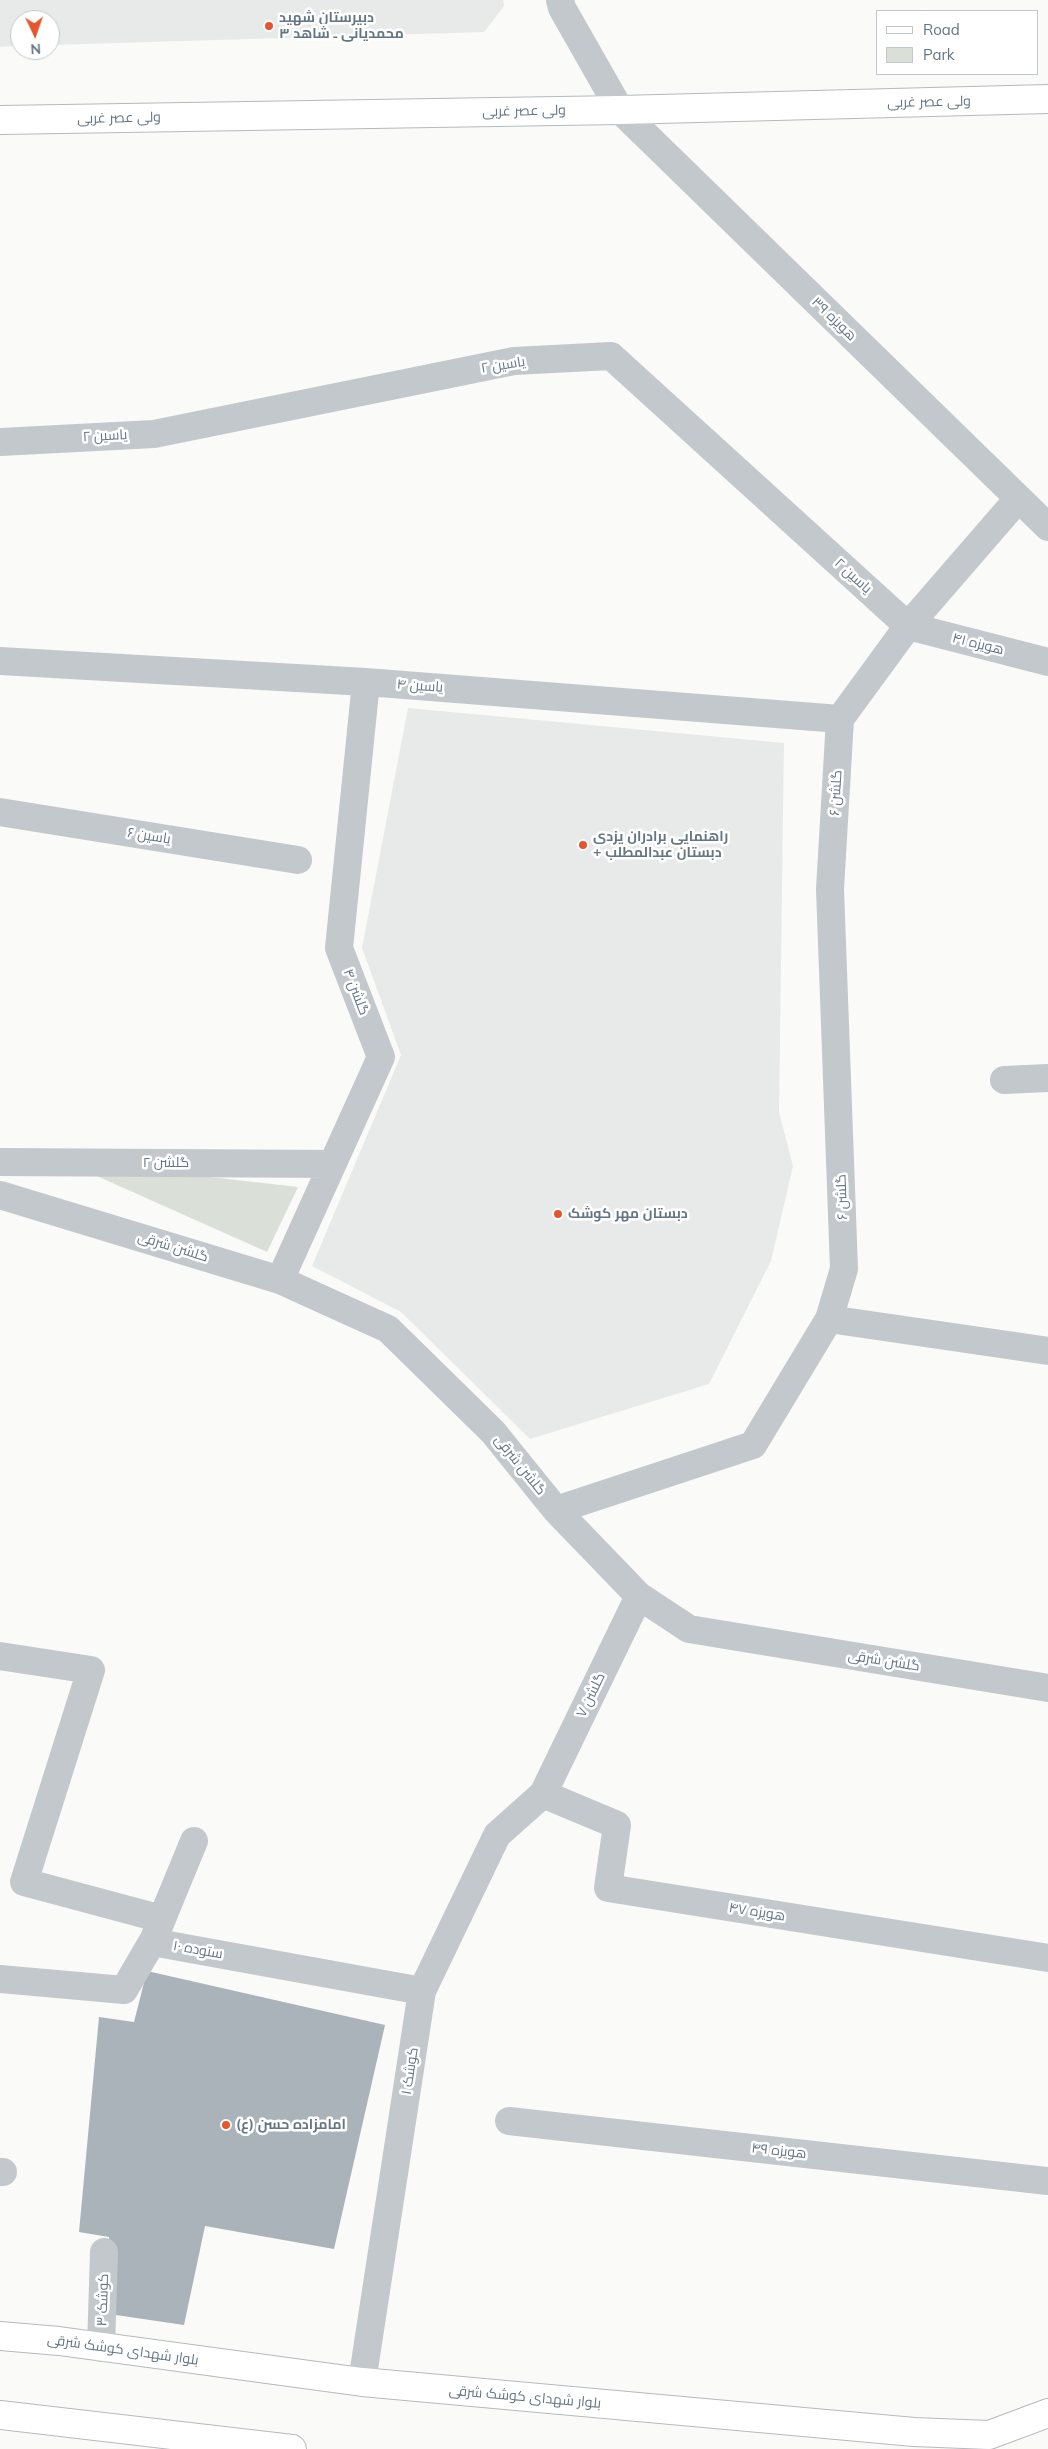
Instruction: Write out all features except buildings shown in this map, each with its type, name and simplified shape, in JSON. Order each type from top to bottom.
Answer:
[{"type":"main road","name":"ولی عصر غربی","points":[[0,120],[620,110],[1048,99]]},
{"type":"main road","name":"بلوار شهدای کوشک شرقی","points":[[0,2336],[362,2382],[914,2432],[992,2442],[1048,2413]]},
{"type":"main road","points":[[0,2414],[248,2447],[292,2449]]},
{"type":"street","name":"هویزه ۳۹","points":[[560,0],[562,8],[620,110],[1048,527]]},
{"type":"street","name":"یاسین ۲","points":[[0,442],[154,434],[514,362],[611,356],[908,626]]},
{"type":"street","points":[[840,720],[908,626],[1018,499]]},
{"type":"street","name":"هویزه ۴۱","points":[[908,626],[1048,662]]},
{"type":"street","name":"یاسین ۴","points":[[0,662],[366,682],[840,720]]},
{"type":"street","name":"گلشن ۴","points":[[280,1280],[381,1057],[339,948],[366,682]]},
{"type":"street","name":"گلشن ۶","points":[[556,1510],[753,1445],[829,1319],[844,1269],[830,889],[840,720]]},
{"type":"street","name":"یاسین ۶","points":[[0,812],[298,860]]},
{"type":"street","points":[[1004,1080],[1048,1078]]},
{"type":"street","name":"گلشن ۲","points":[[0,1162],[332,1164]]},
{"type":"street","name":"گلشن شرقی","points":[[0,1195],[280,1280],[388,1329],[493,1432],[556,1510],[639,1596],[689,1629],[1048,1688]]},
{"type":"street","points":[[829,1319],[1048,1351]]},
{"type":"street","name":"گلشن ۷","points":[[543,1794],[639,1596]]},
{"type":"street","name":"ستوده ۱۰","points":[[0,1656],[91,1670],[24,1882],[157,1930],[422,1991]]},
{"type":"street","name":"هویزه ۴۷","points":[[543,1794],[617,1825],[608,1888],[1048,1958]]},
{"type":"street","name":"کوشک ۱","points":[[362,2382],[422,1991],[496,1835],[543,1794]]},
{"type":"street","points":[[0,1979],[124,1990],[157,1930],[194,1841]]},
{"type":"street","name":"هویزه ۴۹","points":[[509,2121],[1048,2182]]},
{"type":"street","name":"کوشک ۳","points":[[101,2348],[104,2252]]},
{"type":"shaded area","name":"دبیرستان شهید محمدیانی ـ شاهد ۳","points":[[0,0],[503,0],[504,6],[484,32],[60,45],[60,10],[10,10],[10,46],[0,47]]},
{"type":"shaded area","points":[[408,708],[784,743],[779,1112],[793,1166],[771,1261],[709,1384],[530,1439],[401,1312],[312,1266],[401,1055],[362,948]]},
{"type":"green space","points":[[61,1160],[298,1187],[267,1252]]},
{"type":"place","name":"دبیرستان شهید محمدیانی ـ شاهد ۳","points":[[269,26]]},
{"type":"place","name":"راهنمایی برادران یزدی + دبستان عبدالمطلب","points":[[583,845]]},
{"type":"place","name":"دبستان مهر کوشک","points":[[558,1214]]},
{"type":"place","name":"امامزاده حسن (ع)","points":[[226,2125]]}]
